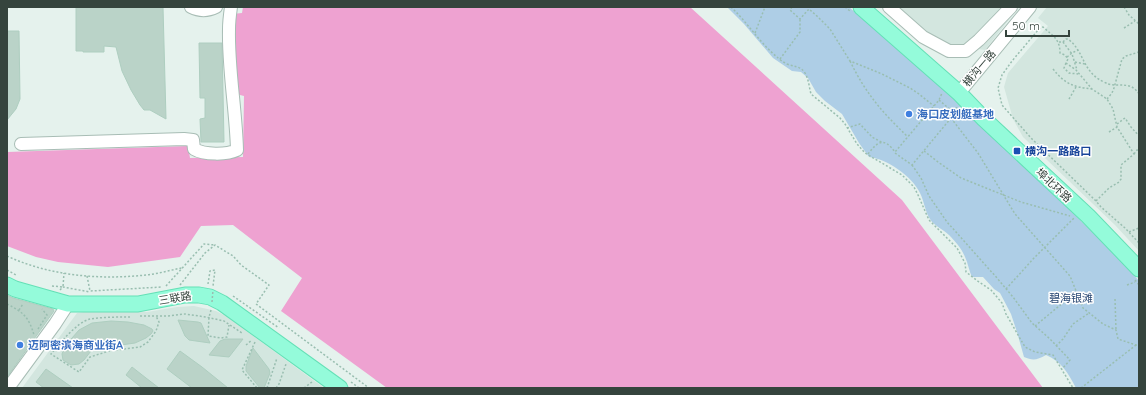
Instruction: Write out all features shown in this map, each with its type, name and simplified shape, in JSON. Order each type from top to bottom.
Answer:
[{"type":"main road","name":"埠北环路","points":[[861,7],[958,92],[988,123],[1088,216],[1139,269]]},
{"type":"main road","name":"三联路","points":[[13,281],[15,289],[48,292],[68,304],[138,304],[185,295],[210,297],[222,303],[340,388]]},
{"type":"street","points":[[191,7],[197,10],[211,10],[216,7]]},
{"type":"street","points":[[21,144],[184,139],[192,140],[194,149],[199,152],[214,154],[233,152],[237,150],[230,61],[229,29],[231,7]]},
{"type":"street","points":[[889,7],[923,37],[949,51],[966,51],[979,40],[1011,7]]},
{"type":"street","name":"横沟一路","points":[[958,92],[1030,7]]},
{"type":"street","points":[[8,388],[68,304]]},
{"type":"path","points":[[731,7],[739,14],[765,47],[786,64],[798,67],[805,72],[811,94],[840,118],[857,144],[868,154],[902,175],[914,188],[929,220],[956,248],[965,263],[966,272],[991,290],[1002,303],[1006,314],[1025,347],[1035,352],[1053,355],[1073,388]]},
{"type":"path","points":[[755,33],[765,7]]},
{"type":"path","points":[[792,7],[790,10],[800,19]]},
{"type":"path","points":[[1124,7],[1129,15],[1139,24]]},
{"type":"path","points":[[780,59],[800,32],[800,19],[809,8],[830,30],[850,61],[868,94],[880,109],[908,137]]},
{"type":"path","points":[[1124,28],[1135,20]]},
{"type":"path","points":[[1067,57],[1060,54],[1060,45],[1058,42],[1043,27],[1039,29],[1002,75],[998,88],[1002,105],[1031,138],[1139,243]]},
{"type":"path","points":[[1058,42],[1063,42],[1068,39],[1078,50],[1090,73],[1099,79],[1108,84],[1127,85],[1132,87],[1139,94]]},
{"type":"path","points":[[1063,42],[1072,53],[1076,62],[1078,74]]},
{"type":"path","points":[[1078,50],[1067,57],[1068,58],[1064,68],[1069,74],[1078,74]]},
{"type":"path","points":[[1107,99],[1112,93],[1122,59],[1126,56],[1139,52]]},
{"type":"path","points":[[850,61],[882,74],[910,88],[934,106]]},
{"type":"path","points":[[1076,62],[1085,64]]},
{"type":"path","points":[[1066,63],[1076,70],[1092,89],[1107,99],[1113,109],[1117,127],[1134,154]]},
{"type":"path","points":[[1053,69],[1062,79],[1076,87],[1092,89]]},
{"type":"path","points":[[1069,99],[1076,87]]},
{"type":"path","points":[[895,152],[939,100],[958,92],[957,107],[951,118],[912,165]]},
{"type":"path","points":[[939,100],[954,113]]},
{"type":"path","points":[[951,118],[978,153],[1015,214],[1070,276],[1083,308],[1103,324],[1116,330]]},
{"type":"path","points":[[1116,124],[1125,118],[1139,136]]},
{"type":"path","points":[[847,128],[860,124],[872,137],[890,145],[895,152],[912,165],[922,178],[928,196],[947,222],[1006,289],[1035,326],[1070,360],[1062,369]]},
{"type":"path","points":[[1109,132],[1117,127]]},
{"type":"path","points":[[868,154],[877,144],[883,143]]},
{"type":"path","points":[[1096,201],[1109,188],[1119,182],[1121,179],[1121,165],[1137,150],[1139,151]]},
{"type":"path","points":[[924,151],[961,178],[1021,202],[1075,218],[1046,248],[1034,258],[1006,289]]},
{"type":"path","points":[[1129,232],[1139,228]]},
{"type":"path","points":[[88,276],[90,291],[166,286],[204,244],[215,245],[233,256],[241,265],[269,285],[256,304],[369,388]]},
{"type":"path","points":[[179,285],[205,253],[215,245]]},
{"type":"path","points":[[7,256],[35,267],[64,273],[100,277],[147,275],[182,268]]},
{"type":"path","points":[[7,270],[13,281]]},
{"type":"path","points":[[207,289],[210,271],[215,270],[212,302]]},
{"type":"path","points":[[7,304],[19,310],[27,317],[34,335],[47,315],[40,307],[48,292],[63,287],[64,273]]},
{"type":"path","points":[[1127,285],[1139,280]]},
{"type":"path","points":[[1035,326],[1076,292]]},
{"type":"path","points":[[1115,299],[1116,330],[1118,338],[1139,345]]},
{"type":"path","points":[[1056,346],[1063,339],[1073,324],[1089,313]]},
{"type":"path","points":[[156,316],[159,322],[156,331],[148,342],[140,347],[109,351],[90,357],[79,372],[51,354],[63,339],[88,319],[185,314],[209,317],[224,322],[247,336]]},
{"type":"path","points":[[209,317],[208,336],[221,338],[226,337],[229,325]]},
{"type":"path","points":[[246,345],[252,340],[255,342],[242,370],[257,388]]},
{"type":"path","points":[[1081,388],[1136,345]]},
{"type":"path","points":[[267,388],[277,358],[286,364],[279,384],[276,388]]},
{"type":"path","points":[[304,388],[312,382],[316,385]]},
{"type":"shaded area","points":[[243,7],[690,7],[902,200],[1043,388],[387,388],[281,311],[302,278],[233,225],[201,226],[180,257],[108,267],[58,262],[36,257],[7,246],[7,152],[188,146],[190,158],[243,157],[244,96],[236,94],[232,14],[242,13]]},
{"type":"shaded area","points":[[894,7],[1019,7],[985,50],[935,43]]},
{"type":"shaded area","points":[[1047,7],[1139,7],[1139,251],[1115,225],[1023,137],[1013,119],[1004,87],[1008,73],[1048,26],[1038,18]]},
{"type":"shaded area","points":[[194,306],[216,311],[226,316],[324,388],[22,388],[77,313],[90,311],[147,312]]},
{"type":"green space","name":"碧海银滩","points":[[727,7],[849,7],[978,120],[1127,267],[1139,281],[1139,388],[1076,388],[1064,368],[1052,358],[1046,355],[1035,359],[1024,357],[1011,314],[1000,293],[983,277],[972,277],[962,251],[956,242],[936,226],[928,216],[923,199],[911,180],[891,165],[876,158],[869,157],[842,114],[816,92],[808,78],[801,72],[792,71],[773,58],[744,24]]},
{"type":"building","points":[[76,7],[163,7],[166,119],[150,110],[144,110],[140,105],[122,71],[116,47],[104,46],[104,52],[76,51]]},
{"type":"building","points":[[7,31],[19,31],[20,99],[16,109],[7,120]]},
{"type":"building","points":[[199,43],[222,43],[224,142],[201,142],[200,119],[205,118],[205,98],[200,98]]},
{"type":"building","name":"迈阿密滨海商业街A","points":[[7,295],[53,309],[54,311],[7,377]]},
{"type":"building","points":[[178,320],[201,323],[210,343],[189,340],[185,336]]},
{"type":"building","points":[[111,321],[144,325],[153,331],[146,338],[135,343],[95,347],[79,364],[71,365],[63,360],[62,354],[65,346],[79,330],[92,323]]},
{"type":"building","points":[[225,339],[243,339],[229,357],[209,355],[220,341]]},
{"type":"building","points":[[253,348],[269,369],[270,373],[264,388],[260,388],[246,371],[246,366]]},
{"type":"building","points":[[180,351],[228,388],[192,388],[167,369]]},
{"type":"building","points":[[132,367],[159,388],[142,388],[126,375]]},
{"type":"building","points":[[46,369],[73,388],[44,388],[36,382]]},
{"type":"place","name":"海口皮划艇基地","points":[[909,114]]},
{"type":"place","name":"横沟一路路口","points":[[1017,151]]},
{"type":"place","name":"迈阿密滨海商业街A","points":[[20,345]]}]
